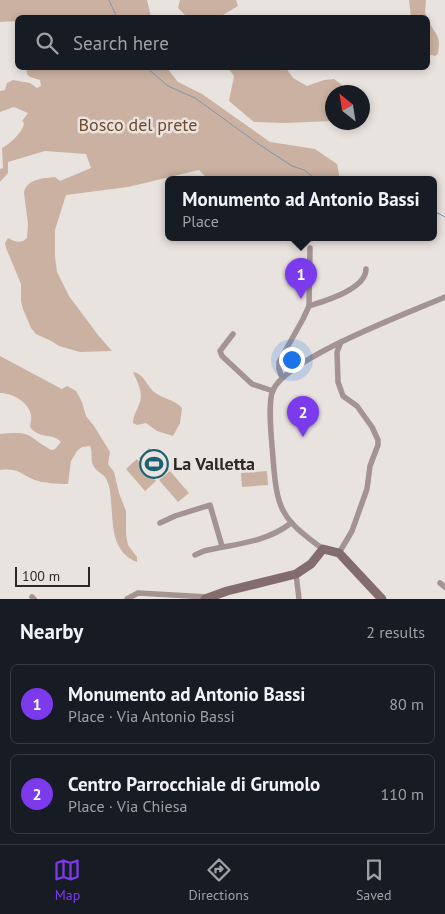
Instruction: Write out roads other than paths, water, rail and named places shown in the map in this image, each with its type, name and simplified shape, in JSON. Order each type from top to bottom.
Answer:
[{"type":"street","points":[[282,378],[279,362],[309,306],[310,248]]},
{"type":"street","points":[[309,306],[350,290],[363,280],[366,275],[366,269]]},
{"type":"street","points":[[382,599],[339,553],[323,549],[299,532],[278,503],[271,403],[273,391],[282,378],[301,364],[341,342],[445,298]]},
{"type":"street","points":[[233,334],[220,351],[222,356],[252,384],[273,391]]},
{"type":"street","points":[[339,553],[352,531],[367,489],[370,466],[378,445],[378,440],[372,427],[357,406],[343,396],[340,389],[337,352],[341,342]]},
{"type":"street","points":[[160,523],[175,516],[210,505],[222,546]]},
{"type":"street","points":[[195,556],[204,550],[261,539],[276,533],[291,523]]},
{"type":"street","points":[[128,598],[138,593],[207,598],[260,582],[296,574],[311,564],[323,549]]},
{"type":"street","points":[[296,574],[299,599]]},
{"type":"waterway","points":[[109,0],[116,15]]},
{"type":"waterway","points":[[149,70],[168,86],[195,98],[260,145],[292,166],[304,170],[312,176]]},
{"type":"waterway","points":[[437,213],[445,217]]},
{"type":"place","name":"Monumento ad Antonio Bassi","points":[[301,299]]},
{"type":"place","name":"Centro Parrocchiale di Grumolo","points":[[303,437]]},
{"type":"place","name":"La Valletta","points":[[154,464]]},
{"type":"park label","name":"Bosco del prete","points":[[138,125]]}]
